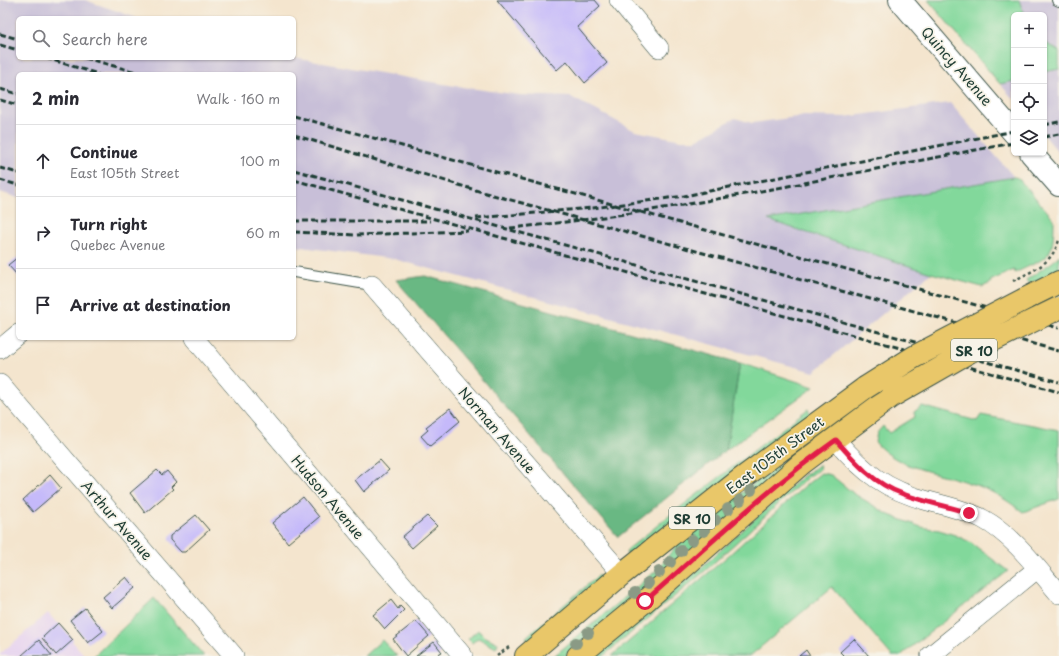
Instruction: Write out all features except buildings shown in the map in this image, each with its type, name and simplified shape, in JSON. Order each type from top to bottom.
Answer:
[{"type":"main road","name":"East 105th Street","points":[[526,656],[622,574],[741,479],[865,388],[914,356],[1059,282]]},
{"type":"main road","name":"East 105th Street","points":[[578,656],[645,601],[801,464],[836,440],[892,396],[969,352],[1059,308]]},
{"type":"street","points":[[619,0],[660,48]]},
{"type":"street","name":"Quincy Avenue","points":[[900,0],[1011,130]]},
{"type":"street","points":[[1034,156],[1059,186]]},
{"type":"street","name":"Norman Avenue","points":[[372,285],[622,574]]},
{"type":"street","points":[[0,349],[16,336]]},
{"type":"street","name":"Hudson Avenue","points":[[196,340],[463,656]]},
{"type":"street","name":"Arthur Avenue","points":[[0,384],[234,656]]},
{"type":"street","points":[[836,440],[858,465],[892,490],[914,498],[969,513],[990,523],[1006,535],[1059,594]]},
{"type":"street","points":[[930,656],[1037,569]]},
{"type":"lane","points":[[296,272],[372,285]]},
{"type":"path","points":[[1008,284],[1045,264],[1054,254],[1059,240]]},
{"type":"path","points":[[497,656],[504,650]]},
{"type":"shaded area","points":[[0,0],[85,0],[131,16],[16,16],[16,60],[296,60],[296,58],[455,86],[520,95],[571,97],[635,131],[682,140],[696,140],[735,118],[752,123],[804,116],[845,117],[950,103],[1014,177],[769,220],[931,273],[814,372],[394,259],[296,246],[296,72],[16,72],[16,197],[0,192]]},
{"type":"shaded area","points":[[1019,0],[1059,0],[1059,51],[1047,44],[1047,12],[1023,12]]},
{"type":"shaded area","points":[[1059,69],[1059,153],[1047,139],[1047,71]]},
{"type":"shaded area","points":[[1011,82],[1011,97],[1000,84]]},
{"type":"shaded area","points":[[48,613],[85,656],[0,656],[0,654]]},
{"type":"green space","points":[[928,0],[1019,0],[1023,12],[1011,12],[1011,82],[1000,84]]},
{"type":"green space","points":[[1047,44],[1059,51],[1059,69],[1047,71]]},
{"type":"green space","points":[[1014,177],[1018,178],[1054,219],[1054,232],[1051,250],[1047,255],[1035,263],[1015,273],[1014,270],[990,281],[991,283],[982,287],[931,273],[768,220]]},
{"type":"green space","points":[[1059,255],[1059,269],[1029,284],[1026,280],[1054,261]]},
{"type":"green space","points":[[425,276],[740,363],[726,450],[618,537],[396,280]]},
{"type":"green space","points":[[740,363],[814,387],[726,450]]},
{"type":"green space","points":[[922,406],[977,421],[981,415],[1059,430],[1059,499],[1023,512],[991,491],[977,485],[919,468],[895,459],[875,442],[877,433],[883,426],[889,433],[915,417],[914,412]]},
{"type":"green space","points":[[808,409],[811,414],[630,554],[626,554],[627,550],[669,516]]},
{"type":"green space","points":[[848,413],[850,415],[565,656],[554,656],[657,570],[683,537]]},
{"type":"green space","points":[[819,465],[820,469],[809,476],[706,570],[603,656],[595,656],[702,567],[797,481]]},
{"type":"green space","points":[[821,473],[831,475],[853,493],[889,515],[921,527],[939,530],[955,535],[970,542],[1008,571],[900,656],[892,656],[832,587],[750,656],[612,656],[729,555]]},
{"type":"green space","points":[[598,576],[600,576],[599,579],[529,642],[526,637]]},
{"type":"green space","points":[[154,598],[204,656],[94,656]]},
{"type":"green space","points":[[478,630],[484,636],[498,643],[496,648],[478,638],[472,643],[468,639]]},
{"type":"green space","points":[[382,640],[397,656],[364,656]]},
{"type":"railway","points":[[0,34],[16,38]]},
{"type":"railway","points":[[0,45],[16,49]]},
{"type":"railway","points":[[52,60],[92,72]]},
{"type":"railway","points":[[92,60],[136,72]]},
{"type":"railway","points":[[0,89],[16,93]]},
{"type":"railway","points":[[0,100],[16,104]]},
{"type":"railway","points":[[296,117],[1059,328]]},
{"type":"railway","points":[[1047,124],[1059,122]]},
{"type":"railway","points":[[476,218],[593,208],[684,196],[1011,132]]},
{"type":"railway","points":[[1047,136],[1059,134]]},
{"type":"railway","points":[[296,136],[482,192],[1059,351]]},
{"type":"railway","points":[[510,228],[574,221],[700,202],[1011,144]]},
{"type":"railway","points":[[0,168],[16,172]]},
{"type":"railway","points":[[296,171],[1059,382]]},
{"type":"railway","points":[[0,180],[16,184]]},
{"type":"railway","points":[[296,181],[1059,392]]},
{"type":"railway","points":[[296,221],[430,221]]},
{"type":"railway","points":[[296,232],[356,235],[468,231]]},
{"type":"route","points":[[645,601],[801,464],[836,440],[858,465],[892,490],[914,498],[956,508],[969,513]]}]
